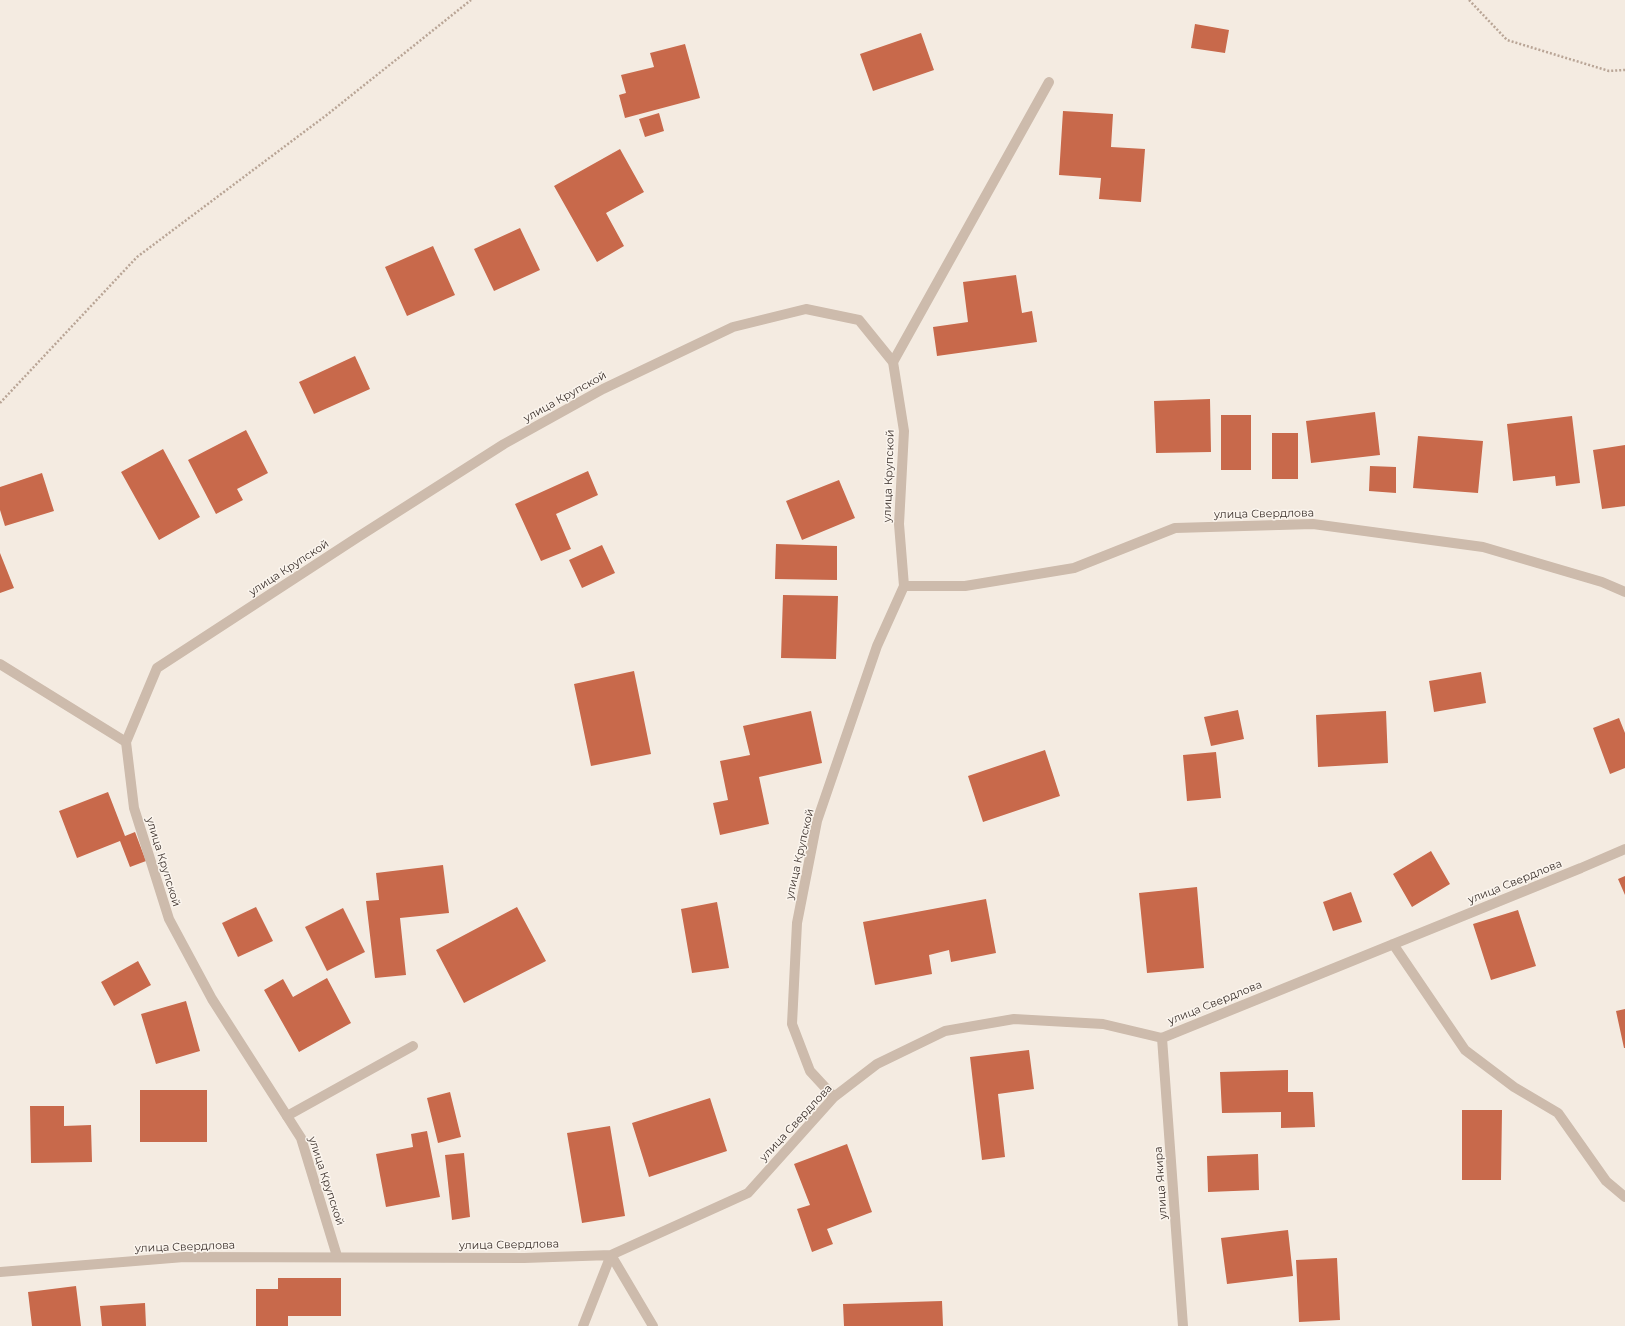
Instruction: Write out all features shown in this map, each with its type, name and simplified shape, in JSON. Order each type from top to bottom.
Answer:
[{"type":"street","points":[[893,362],[1049,82]]},
{"type":"street","name":"улица Крупской","points":[[337,1256],[301,1138],[212,999],[169,919],[134,808],[126,742],[158,668],[358,537],[504,444],[603,389],[733,327],[806,309],[859,320],[893,362],[904,431],[899,524],[904,586],[877,646],[817,821],[797,923],[792,1024],[810,1072],[834,1097]]},
{"type":"street","name":"улица Свердлова","points":[[904,586],[965,586],[1074,568],[1175,528],[1314,524],[1483,548],[1602,582],[1625,592]]},
{"type":"street","points":[[0,664],[126,742]]},
{"type":"street","name":"улица Свердлова","points":[[0,1272],[184,1257],[337,1256],[524,1258],[611,1255],[748,1193],[834,1097],[877,1064],[945,1031],[1014,1019],[1103,1024],[1162,1038],[1580,868],[1625,848]]},
{"type":"street","points":[[1393,944],[1465,1050],[1514,1087],[1558,1114],[1606,1181],[1625,1197]]},
{"type":"street","name":"улица Якира","points":[[1162,1038],[1184,1326]]},
{"type":"street","points":[[287,1116],[413,1046]]},
{"type":"street","points":[[583,1326],[611,1255]]},
{"type":"street","points":[[611,1255],[653,1326]]},
{"type":"path","points":[[0,403],[137,257],[328,114],[471,0]]},
{"type":"path","points":[[1469,0],[1507,40],[1609,71],[1625,70]]},
{"type":"building","points":[[1195,24],[1229,30],[1225,53],[1191,48]]},
{"type":"building","points":[[921,33],[934,70],[873,91],[860,54]]},
{"type":"building","points":[[685,44],[700,98],[625,118],[619,95],[626,93],[621,75],[654,67],[650,53]]},
{"type":"building","points":[[1063,111],[1113,114],[1111,147],[1145,149],[1141,202],[1099,199],[1101,178],[1059,175]]},
{"type":"building","points":[[659,113],[664,131],[645,137],[639,119]]},
{"type":"building","points":[[620,149],[644,192],[606,213],[624,246],[597,262],[554,186]]},
{"type":"building","points":[[520,228],[540,270],[494,291],[474,249]]},
{"type":"building","points":[[433,246],[455,295],[407,316],[385,267]]},
{"type":"building","points":[[1016,275],[1022,313],[1032,311],[1037,342],[937,356],[933,327],[968,322],[963,282]]},
{"type":"building","points":[[355,356],[370,389],[314,414],[299,382]]},
{"type":"building","points":[[1210,399],[1211,452],[1156,453],[1154,401]]},
{"type":"building","points":[[1375,412],[1380,455],[1311,463],[1306,421]]},
{"type":"building","points":[[1221,415],[1251,415],[1251,470],[1221,470]]},
{"type":"building","points":[[1572,416],[1580,483],[1556,486],[1555,476],[1513,481],[1507,424]]},
{"type":"building","points":[[246,430],[268,473],[237,489],[243,500],[216,514],[188,460]]},
{"type":"building","points":[[1272,433],[1298,433],[1298,479],[1272,479]]},
{"type":"building","points":[[1418,436],[1483,441],[1478,493],[1413,488]]},
{"type":"building","points":[[1625,445],[1625,506],[1602,509],[1593,450]]},
{"type":"building","points":[[163,449],[200,517],[159,540],[121,472]]},
{"type":"building","points":[[1370,466],[1396,467],[1396,493],[1369,491]]},
{"type":"building","points":[[588,471],[598,495],[556,514],[571,549],[541,561],[515,504]]},
{"type":"building","points":[[42,473],[54,511],[5,526],[0,510],[0,487]]},
{"type":"building","points":[[839,480],[855,518],[802,540],[786,501]]},
{"type":"building","points":[[776,544],[837,546],[837,580],[775,579]]},
{"type":"building","points":[[602,545],[615,573],[582,588],[569,560]]},
{"type":"building","points":[[0,553],[14,588],[0,593]]},
{"type":"building","points":[[783,595],[838,596],[836,659],[781,658]]},
{"type":"building","points":[[634,671],[651,754],[591,766],[574,684]]},
{"type":"building","points":[[1481,672],[1486,703],[1434,712],[1429,681]]},
{"type":"building","points":[[1238,710],[1244,739],[1211,746],[1204,717]]},
{"type":"building","points":[[811,711],[822,763],[759,777],[769,824],[720,835],[713,803],[728,800],[720,761],[750,755],[743,726]]},
{"type":"building","points":[[1386,711],[1388,763],[1318,767],[1316,715]]},
{"type":"building","points":[[1619,718],[1625,733],[1625,768],[1610,774],[1593,728]]},
{"type":"building","points":[[1045,750],[1060,796],[983,822],[968,776]]},
{"type":"building","points":[[1216,752],[1221,798],[1187,801],[1183,755]]},
{"type":"building","points":[[108,792],[125,836],[135,832],[146,861],[130,867],[120,841],[77,858],[59,811]]},
{"type":"building","points":[[1431,851],[1450,884],[1412,907],[1393,874]]},
{"type":"building","points":[[443,865],[449,913],[400,918],[406,975],[375,978],[366,901],[379,900],[376,873]]},
{"type":"building","points":[[1625,876],[1625,895],[1618,879]]},
{"type":"building","points":[[1197,887],[1204,968],[1147,973],[1139,893]]},
{"type":"building","points":[[1351,892],[1362,922],[1333,931],[1323,902]]},
{"type":"building","points":[[986,899],[996,953],[951,962],[949,950],[929,955],[932,974],[875,985],[863,922]]},
{"type":"building","points":[[717,902],[729,968],[692,973],[681,909]]},
{"type":"building","points":[[256,907],[273,941],[238,957],[222,923]]},
{"type":"building","points":[[517,907],[546,961],[464,1003],[436,950]]},
{"type":"building","points":[[343,908],[365,952],[327,971],[305,927]]},
{"type":"building","points":[[1518,910],[1536,966],[1491,980],[1473,924]]},
{"type":"building","points":[[138,961],[151,985],[114,1006],[101,982]]},
{"type":"building","points":[[327,978],[351,1023],[299,1052],[264,990],[283,979],[293,997]]},
{"type":"building","points":[[186,1001],[200,1051],[156,1064],[141,1014]]},
{"type":"building","points":[[1625,1009],[1625,1048],[1624,1048],[1616,1011]]},
{"type":"building","points":[[1029,1050],[1034,1089],[998,1094],[1005,1157],[982,1160],[970,1057]]},
{"type":"building","points":[[1288,1070],[1288,1092],[1313,1092],[1315,1127],[1281,1128],[1281,1112],[1222,1113],[1220,1072]]},
{"type":"building","points":[[140,1090],[207,1090],[207,1142],[140,1142]]},
{"type":"building","points":[[450,1092],[461,1137],[438,1143],[427,1098]]},
{"type":"building","points":[[710,1098],[727,1151],[649,1177],[632,1123]]},
{"type":"building","points":[[30,1106],[64,1106],[64,1126],[91,1125],[92,1162],[31,1163]]},
{"type":"building","points":[[1462,1110],[1502,1110],[1501,1180],[1462,1180]]},
{"type":"building","points":[[610,1126],[625,1216],[582,1223],[567,1133]]},
{"type":"building","points":[[427,1131],[440,1197],[386,1207],[376,1154],[413,1147],[411,1134]]},
{"type":"building","points":[[847,1144],[872,1212],[827,1229],[833,1244],[812,1252],[797,1209],[810,1205],[794,1164]]},
{"type":"building","points":[[464,1153],[470,1217],[452,1220],[445,1155]]},
{"type":"building","points":[[1258,1154],[1259,1190],[1208,1192],[1207,1156]]},
{"type":"building","points":[[1288,1230],[1293,1276],[1227,1284],[1221,1238]]},
{"type":"building","points":[[1337,1258],[1340,1320],[1299,1322],[1296,1260]]},
{"type":"building","points":[[278,1278],[341,1278],[341,1316],[288,1316],[288,1326],[256,1326],[256,1289],[278,1289]]},
{"type":"building","points":[[76,1286],[81,1326],[32,1326],[28,1292]]},
{"type":"building","points":[[942,1301],[943,1326],[844,1326],[843,1304]]},
{"type":"building","points":[[145,1303],[146,1326],[102,1326],[100,1306]]}]
